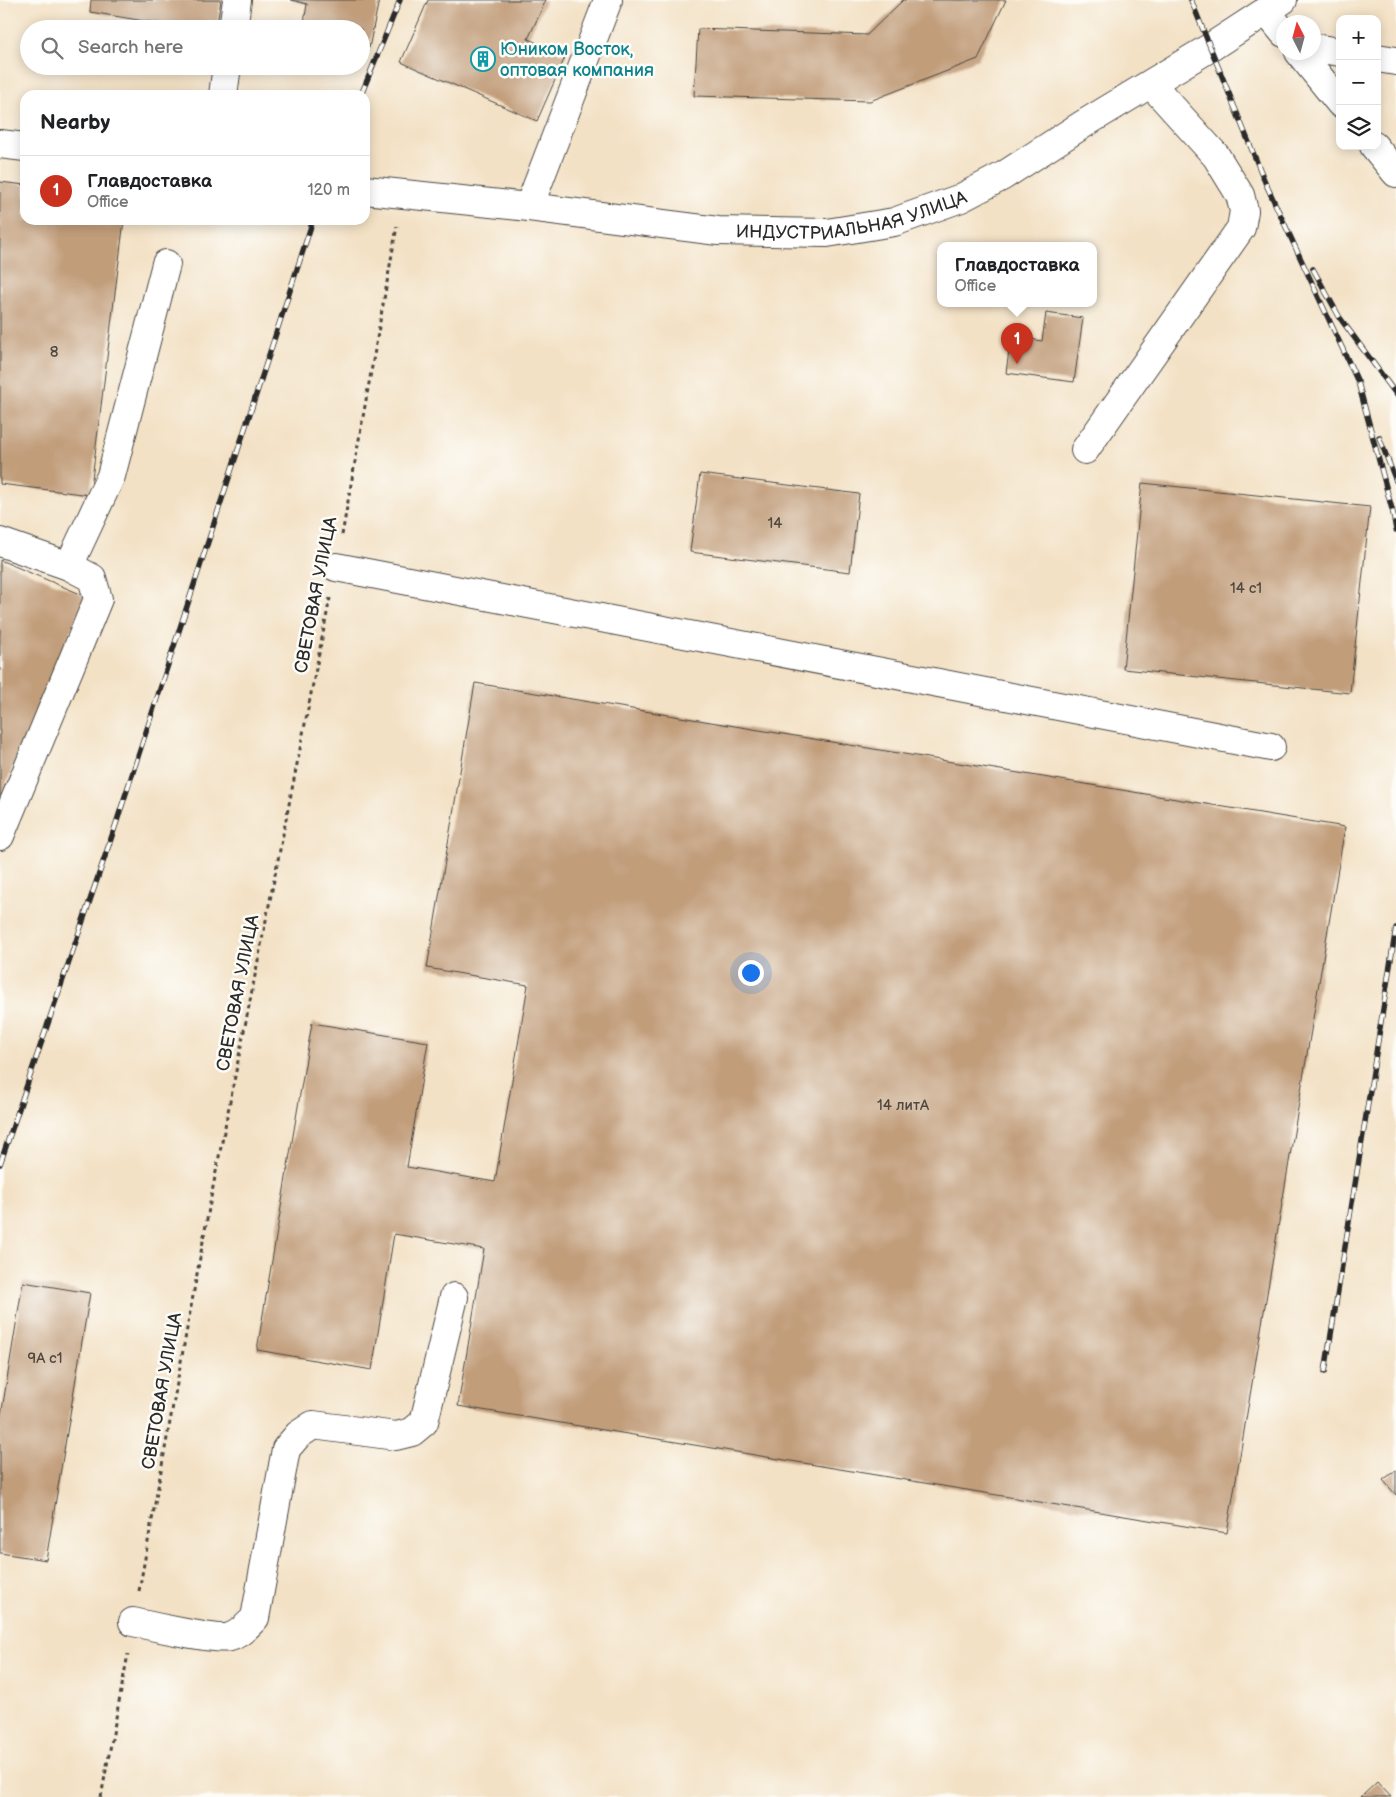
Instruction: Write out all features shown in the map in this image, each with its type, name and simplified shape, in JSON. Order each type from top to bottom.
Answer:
[{"type":"street","points":[[234,20],[237,0]]},
{"type":"street","points":[[529,207],[608,0]]},
{"type":"street","name":"ИНДУСТРИАЛЬНАЯ УЛИЦА","points":[[370,191],[529,207],[718,231],[827,233],[894,222],[961,198],[1003,176],[1082,125],[1211,47],[1274,5]]},
{"type":"street","points":[[1321,49],[1336,51]]},
{"type":"street","points":[[1381,59],[1396,61]]},
{"type":"street","points":[[1306,60],[1336,98]]},
{"type":"street","points":[[224,90],[226,75]]},
{"type":"street","points":[[1085,450],[1241,228],[1244,210],[1240,195],[1216,156],[1151,84]]},
{"type":"street","points":[[0,144],[20,146]]},
{"type":"street","points":[[1377,150],[1396,173]]},
{"type":"street","points":[[69,566],[111,476],[166,264]]},
{"type":"street","points":[[0,542],[69,566],[92,578],[98,599],[0,836]]},
{"type":"street","points":[[336,567],[1271,747]]},
{"type":"street","points":[[133,1622],[182,1632],[228,1638],[240,1632],[255,1618],[286,1449],[298,1435],[313,1425],[396,1436],[412,1432],[424,1422],[454,1297]]},
{"type":"path","name":"СВЕТОВАЯ УЛИЦА","points":[[101,1797],[212,1192],[336,567],[403,194]]},
{"type":"building","points":[[91,0],[221,0],[218,20],[138,20],[90,12]]},
{"type":"building","points":[[291,0],[379,0],[370,43],[370,20],[304,20],[307,4]]},
{"type":"building","name":"Юником Восток, оптовая компания","points":[[428,0],[546,0],[528,39],[566,55],[537,121],[401,62]]},
{"type":"building","points":[[903,0],[1006,0],[978,59],[870,101],[694,96],[698,29],[867,35]]},
{"type":"building","points":[[0,182],[20,184],[20,225],[123,225],[90,495],[0,484]]},
{"type":"building","points":[[1046,313],[1083,318],[1074,382],[1006,373],[1011,336],[1042,341]]},
{"type":"building","points":[[700,474],[859,494],[850,572],[690,552]]},
{"type":"building","points":[[1142,483],[1370,507],[1350,693],[1123,669]]},
{"type":"building","points":[[0,560],[85,596],[0,798]]},
{"type":"building","points":[[475,683],[1345,827],[1227,1533],[458,1406],[484,1249],[394,1234],[372,1370],[257,1350],[312,1023],[428,1042],[407,1167],[495,1182],[528,985],[427,968]]},
{"type":"building","points":[[23,1282],[90,1293],[46,1560],[0,1553],[0,1422]]},
{"type":"building","points":[[1396,1470],[1396,1495],[1383,1480]]},
{"type":"building","points":[[1377,1782],[1391,1797],[1361,1797]]},
{"type":"railway","points":[[370,73],[400,0]]},
{"type":"railway","points":[[1191,0],[1265,182],[1358,382],[1396,530]]},
{"type":"railway","points":[[363,90],[369,75]]},
{"type":"railway","points":[[0,1164],[115,827],[311,225]]},
{"type":"railway","points":[[1313,269],[1340,318],[1396,394]]},
{"type":"railway","points":[[1379,437],[1396,481]]},
{"type":"railway","points":[[1325,1372],[1396,928]]},
{"type":"place","name":"Юником Восток, оптовая компания","points":[[483,59]]},
{"type":"place","name":"Главдоставка","points":[[1017,364]]}]
